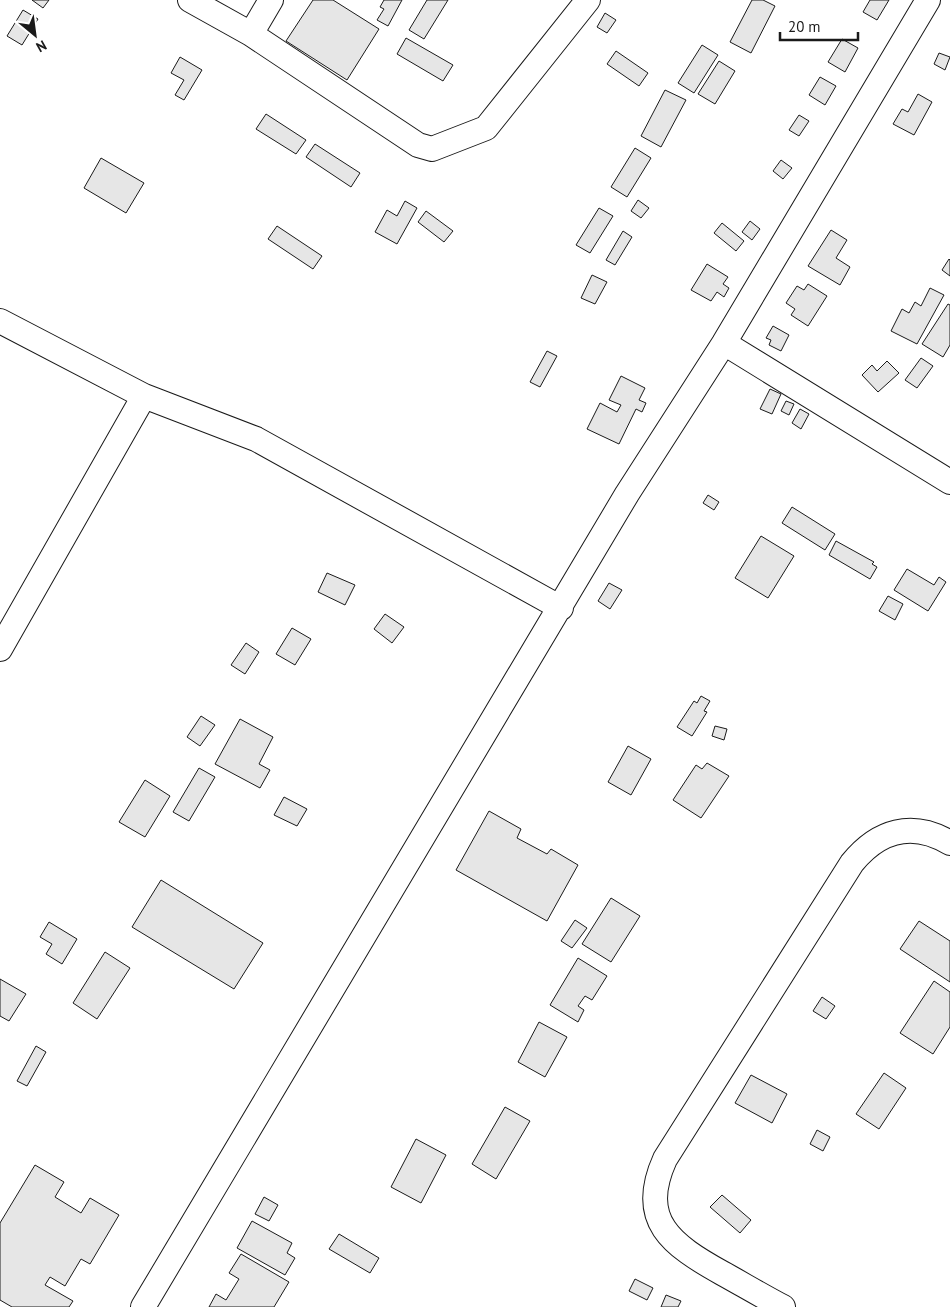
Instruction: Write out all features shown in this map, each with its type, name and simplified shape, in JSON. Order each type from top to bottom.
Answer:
[{"type":"street","points":[[190,0],[251,34],[418,145],[432,150],[486,128],[588,0]]},
{"type":"street","points":[[251,34],[271,0]]},
{"type":"street","points":[[143,1307],[561,608],[627,494],[724,343],[928,0]]},
{"type":"street","points":[[0,321],[144,396],[256,439],[561,608]]},
{"type":"street","points":[[724,343],[950,482]]},
{"type":"street","points":[[0,649],[144,396]]},
{"type":"street","points":[[782,1307],[690,1255],[676,1244],[664,1230],[657,1213],[655,1194],[657,1176],[680,1135],[852,863],[863,850],[877,839],[894,833],[912,831],[930,833],[950,843]]},
{"type":"building","points":[[32,0],[49,0],[43,8]]},
{"type":"building","points":[[313,0],[333,0],[379,29],[347,80],[286,41]]},
{"type":"building","points":[[384,0],[402,0],[388,26],[377,20],[384,9],[380,7]]},
{"type":"building","points":[[427,0],[448,0],[424,39],[409,30]]},
{"type":"building","points":[[752,0],[763,0],[775,6],[751,53],[730,42]]},
{"type":"building","points":[[870,0],[889,0],[877,20],[863,12]]},
{"type":"building","points":[[23,10],[38,19],[22,45],[7,36]]},
{"type":"building","points":[[605,13],[616,20],[607,33],[597,27]]},
{"type":"building","points":[[406,38],[453,65],[443,81],[397,54]]},
{"type":"building","points":[[842,39],[858,48],[845,72],[828,62]]},
{"type":"building","points":[[702,45],[718,55],[694,93],[678,83]]},
{"type":"building","points":[[616,51],[648,73],[639,86],[607,64]]},
{"type":"building","points":[[939,53],[950,57],[945,70],[934,64]]},
{"type":"building","points":[[180,57],[202,70],[184,100],[175,95],[184,80],[171,73]]},
{"type":"building","points":[[719,61],[735,71],[715,104],[698,94]]},
{"type":"building","points":[[820,77],[836,86],[825,105],[809,95]]},
{"type":"building","points":[[665,90],[686,100],[661,147],[641,136]]},
{"type":"building","points":[[918,94],[932,102],[914,135],[893,124],[902,109],[908,112]]},
{"type":"building","points":[[266,114],[306,140],[296,154],[256,129]]},
{"type":"building","points":[[799,115],[809,121],[799,136],[789,130]]},
{"type":"building","points":[[315,144],[360,173],[351,187],[306,157]]},
{"type":"building","points":[[635,148],[651,158],[627,197],[611,187]]},
{"type":"building","points":[[101,158],[144,183],[126,213],[84,188]]},
{"type":"building","points":[[781,160],[792,168],[783,179],[773,171]]},
{"type":"building","points":[[638,200],[649,208],[641,218],[631,211]]},
{"type":"building","points":[[405,201],[417,208],[397,244],[375,232],[387,210],[397,216]]},
{"type":"building","points":[[599,208],[613,216],[590,253],[576,245]]},
{"type":"building","points":[[426,211],[453,231],[444,242],[418,222]]},
{"type":"building","points":[[750,221],[760,229],[752,240],[742,232]]},
{"type":"building","points":[[722,223],[744,241],[736,251],[714,233]]},
{"type":"building","points":[[277,226],[322,256],[313,269],[268,239]]},
{"type":"building","points":[[831,230],[847,240],[836,258],[850,267],[840,285],[808,266]]},
{"type":"building","points":[[623,231],[632,237],[615,265],[606,260]]},
{"type":"building","points":[[950,260],[950,276],[942,270]]},
{"type":"building","points":[[707,264],[728,277],[723,284],[729,288],[724,297],[717,292],[711,301],[691,290]]},
{"type":"building","points":[[592,275],[607,282],[595,304],[581,298]]},
{"type":"building","points":[[808,284],[827,296],[808,326],[791,315],[795,309],[786,303],[797,286],[804,290]]},
{"type":"building","points":[[930,288],[944,295],[917,344],[891,331],[902,309],[909,313],[915,302],[921,306]]},
{"type":"building","points":[[948,304],[950,305],[950,345],[943,357],[922,344]]},
{"type":"building","points":[[773,326],[789,335],[781,351],[769,345],[771,340],[766,338]]},
{"type":"building","points":[[547,351],[557,356],[540,387],[530,382]]},
{"type":"building","points":[[921,358],[933,366],[917,388],[905,380]]},
{"type":"building","points":[[887,361],[899,373],[878,392],[862,375],[872,365],[877,371]]},
{"type":"building","points":[[621,376],[645,388],[639,400],[646,403],[642,412],[636,409],[619,444],[587,429],[600,403],[617,412],[621,405],[609,400]]},
{"type":"building","points":[[770,389],[781,394],[772,414],[760,409]]},
{"type":"building","points":[[786,401],[794,404],[789,415],[781,411]]},
{"type":"building","points":[[800,409],[809,414],[801,429],[792,423]]},
{"type":"building","points":[[708,495],[719,502],[714,510],[703,503]]},
{"type":"building","points":[[792,507],[835,534],[825,550],[782,523]]},
{"type":"building","points":[[761,536],[794,556],[768,598],[735,578]]},
{"type":"building","points":[[836,541],[874,562],[872,564],[877,567],[870,579],[829,555]]},
{"type":"building","points":[[907,569],[934,585],[939,577],[946,582],[928,611],[894,590]]},
{"type":"building","points":[[327,573],[355,585],[345,605],[318,592]]},
{"type":"building","points":[[609,583],[622,590],[610,609],[598,601]]},
{"type":"building","points":[[888,596],[903,604],[895,620],[879,611]]},
{"type":"building","points":[[385,614],[404,627],[392,643],[374,629]]},
{"type":"building","points":[[292,628],[311,639],[295,665],[276,654]]},
{"type":"building","points":[[246,643],[259,652],[245,674],[231,665]]},
{"type":"building","points":[[701,696],[710,701],[704,711],[707,712],[692,736],[677,727],[694,701],[697,703]]},
{"type":"building","points":[[201,716],[215,725],[200,746],[187,737]]},
{"type":"building","points":[[240,719],[273,737],[259,764],[270,770],[260,788],[215,764]]},
{"type":"building","points":[[715,726],[727,729],[724,740],[712,736]]},
{"type":"building","points":[[628,746],[651,759],[631,795],[608,782]]},
{"type":"building","points":[[707,763],[729,776],[701,818],[673,800],[696,765],[702,769]]},
{"type":"building","points":[[199,768],[215,777],[189,821],[173,812]]},
{"type":"building","points":[[145,780],[170,796],[145,837],[119,822]]},
{"type":"building","points":[[284,797],[307,809],[297,826],[274,815]]},
{"type":"building","points":[[489,811],[521,829],[517,838],[547,854],[551,849],[578,865],[547,921],[456,870]]},
{"type":"building","points":[[161,880],[263,943],[234,989],[132,927]]},
{"type":"building","points":[[611,898],[640,916],[611,962],[582,944]]},
{"type":"building","points":[[575,920],[587,928],[572,948],[561,941]]},
{"type":"building","points":[[919,921],[950,941],[950,982],[900,949]]},
{"type":"building","points":[[49,922],[77,939],[62,964],[46,954],[52,944],[40,937]]},
{"type":"building","points":[[105,952],[130,968],[97,1019],[73,1003]]},
{"type":"building","points":[[578,958],[607,976],[592,1000],[585,996],[578,1006],[584,1010],[578,1022],[550,1005]]},
{"type":"building","points":[[0,979],[26,994],[9,1021],[0,1016]]},
{"type":"building","points":[[934,981],[950,992],[950,1027],[933,1054],[900,1033]]},
{"type":"building","points":[[822,997],[835,1006],[826,1019],[813,1011]]},
{"type":"building","points":[[539,1022],[567,1037],[545,1077],[518,1062]]},
{"type":"building","points":[[36,1046],[46,1052],[27,1086],[17,1081]]},
{"type":"building","points":[[884,1073],[906,1088],[879,1129],[856,1114]]},
{"type":"building","points":[[751,1075],[787,1094],[772,1123],[735,1103]]},
{"type":"building","points":[[505,1107],[530,1121],[496,1179],[472,1164]]},
{"type":"building","points":[[817,1130],[830,1137],[823,1151],[810,1144]]},
{"type":"building","points":[[416,1139],[446,1155],[421,1203],[391,1187]]},
{"type":"building","points":[[35,1165],[64,1182],[55,1197],[81,1213],[90,1198],[119,1215],[90,1264],[81,1259],[65,1286],[50,1277],[45,1285],[73,1301],[69,1307],[12,1307],[0,1300],[0,1223]]},
{"type":"building","points":[[722,1195],[751,1220],[740,1233],[710,1207]]},
{"type":"building","points":[[264,1197],[278,1205],[269,1221],[255,1214]]},
{"type":"building","points":[[252,1221],[292,1243],[287,1253],[295,1258],[285,1275],[237,1248]]},
{"type":"building","points":[[339,1234],[379,1258],[370,1273],[329,1249]]},
{"type":"building","points":[[241,1254],[289,1282],[274,1307],[209,1307],[216,1294],[226,1300],[239,1279],[229,1273]]},
{"type":"building","points":[[635,1279],[653,1288],[647,1300],[629,1291]]},
{"type":"building","points":[[666,1295],[681,1301],[678,1307],[661,1307]]}]
